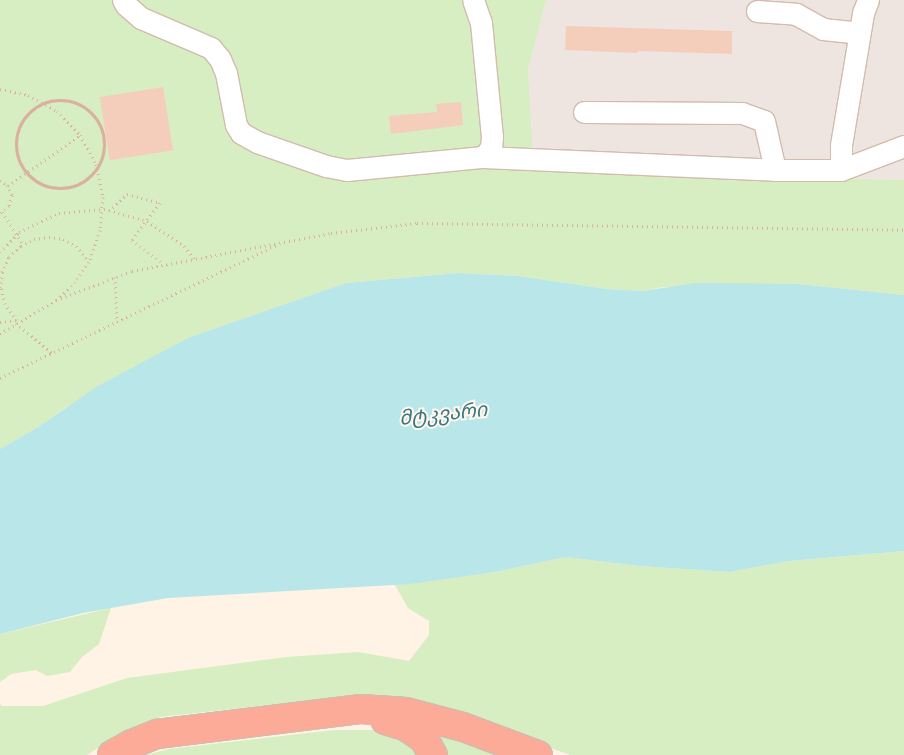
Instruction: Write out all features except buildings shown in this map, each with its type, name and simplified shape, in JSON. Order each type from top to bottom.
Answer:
[{"type":"highway","points":[[112,755],[132,744],[157,734],[361,709],[406,712],[463,727],[538,755]]},
{"type":"highway","points":[[324,714],[384,720],[405,726],[424,739],[433,755]]},
{"type":"lane","points":[[123,0],[141,18],[211,48],[220,59],[226,73],[236,125],[241,133],[256,142],[326,166],[348,170],[483,157],[776,170],[841,170],[904,146]]},
{"type":"lane","points":[[472,0],[481,23],[492,137],[491,148],[483,157]]},
{"type":"lane","points":[[841,170],[841,145],[860,33],[868,0]]},
{"type":"lane","points":[[757,11],[796,14],[823,29],[860,33]]},
{"type":"lane","points":[[584,112],[742,113],[764,121],[776,170]]},
{"type":"path","points":[[0,88],[28,95],[57,112],[80,135],[96,168],[103,197],[100,230],[89,262],[75,282],[56,300]]},
{"type":"path","points":[[61,99],[87,108],[96,118],[103,131],[102,158],[96,168],[86,180],[72,186],[56,188],[41,184],[27,173],[20,163],[16,148],[17,132],[24,118],[34,108],[61,99]]},
{"type":"path","points":[[8,186],[80,135]]},
{"type":"path","points":[[0,180],[8,186],[11,201],[1,213],[23,244]]},
{"type":"path","points":[[109,210],[127,194],[160,203],[132,240],[165,265]]},
{"type":"path","points":[[0,252],[17,235],[59,213],[109,210],[147,220],[184,246],[194,259]]},
{"type":"path","points":[[0,334],[17,321],[56,300],[132,271],[331,233],[417,223],[904,230]]},
{"type":"path","points":[[52,353],[17,321],[5,304],[1,288],[2,272],[9,257],[23,244],[48,236],[63,239],[76,246],[89,262]]},
{"type":"path","points":[[0,378],[283,242]]},
{"type":"path","points":[[115,277],[117,322]]},
{"type":"path","points":[[0,322],[17,321]]},
{"type":"shaded area","points":[[546,0],[904,0],[904,180],[534,170],[528,70]]},
{"type":"green space","points":[[0,0],[546,0],[528,70],[534,170],[904,180],[904,295],[799,284],[664,287],[642,291],[607,289],[518,276],[458,273],[346,283],[190,337],[65,408],[38,427],[0,449]]},
{"type":"green space","points":[[904,551],[904,755],[570,755],[457,714],[364,694],[160,717],[121,733],[87,755],[0,755],[0,704],[2,706],[43,706],[127,678],[287,657],[358,652],[409,661],[429,635],[429,621],[408,608],[395,585],[495,572],[565,557],[639,566],[729,572],[789,561]]},
{"type":"green space","points":[[111,608],[99,644],[82,657],[70,672],[47,676],[36,670],[11,674],[0,682],[0,634]]},
{"type":"green space","points":[[427,723],[514,755],[443,755]]},
{"type":"green space","points":[[334,730],[381,730],[409,737],[423,755],[146,755],[169,749]]},
{"type":"water","name":"მტკვარი","points":[[458,273],[518,276],[607,289],[642,291],[696,283],[799,284],[904,295],[904,551],[789,561],[729,572],[639,566],[565,557],[495,572],[410,584],[168,598],[83,613],[0,634],[0,449],[38,427],[98,386],[190,337],[346,283]]}]
